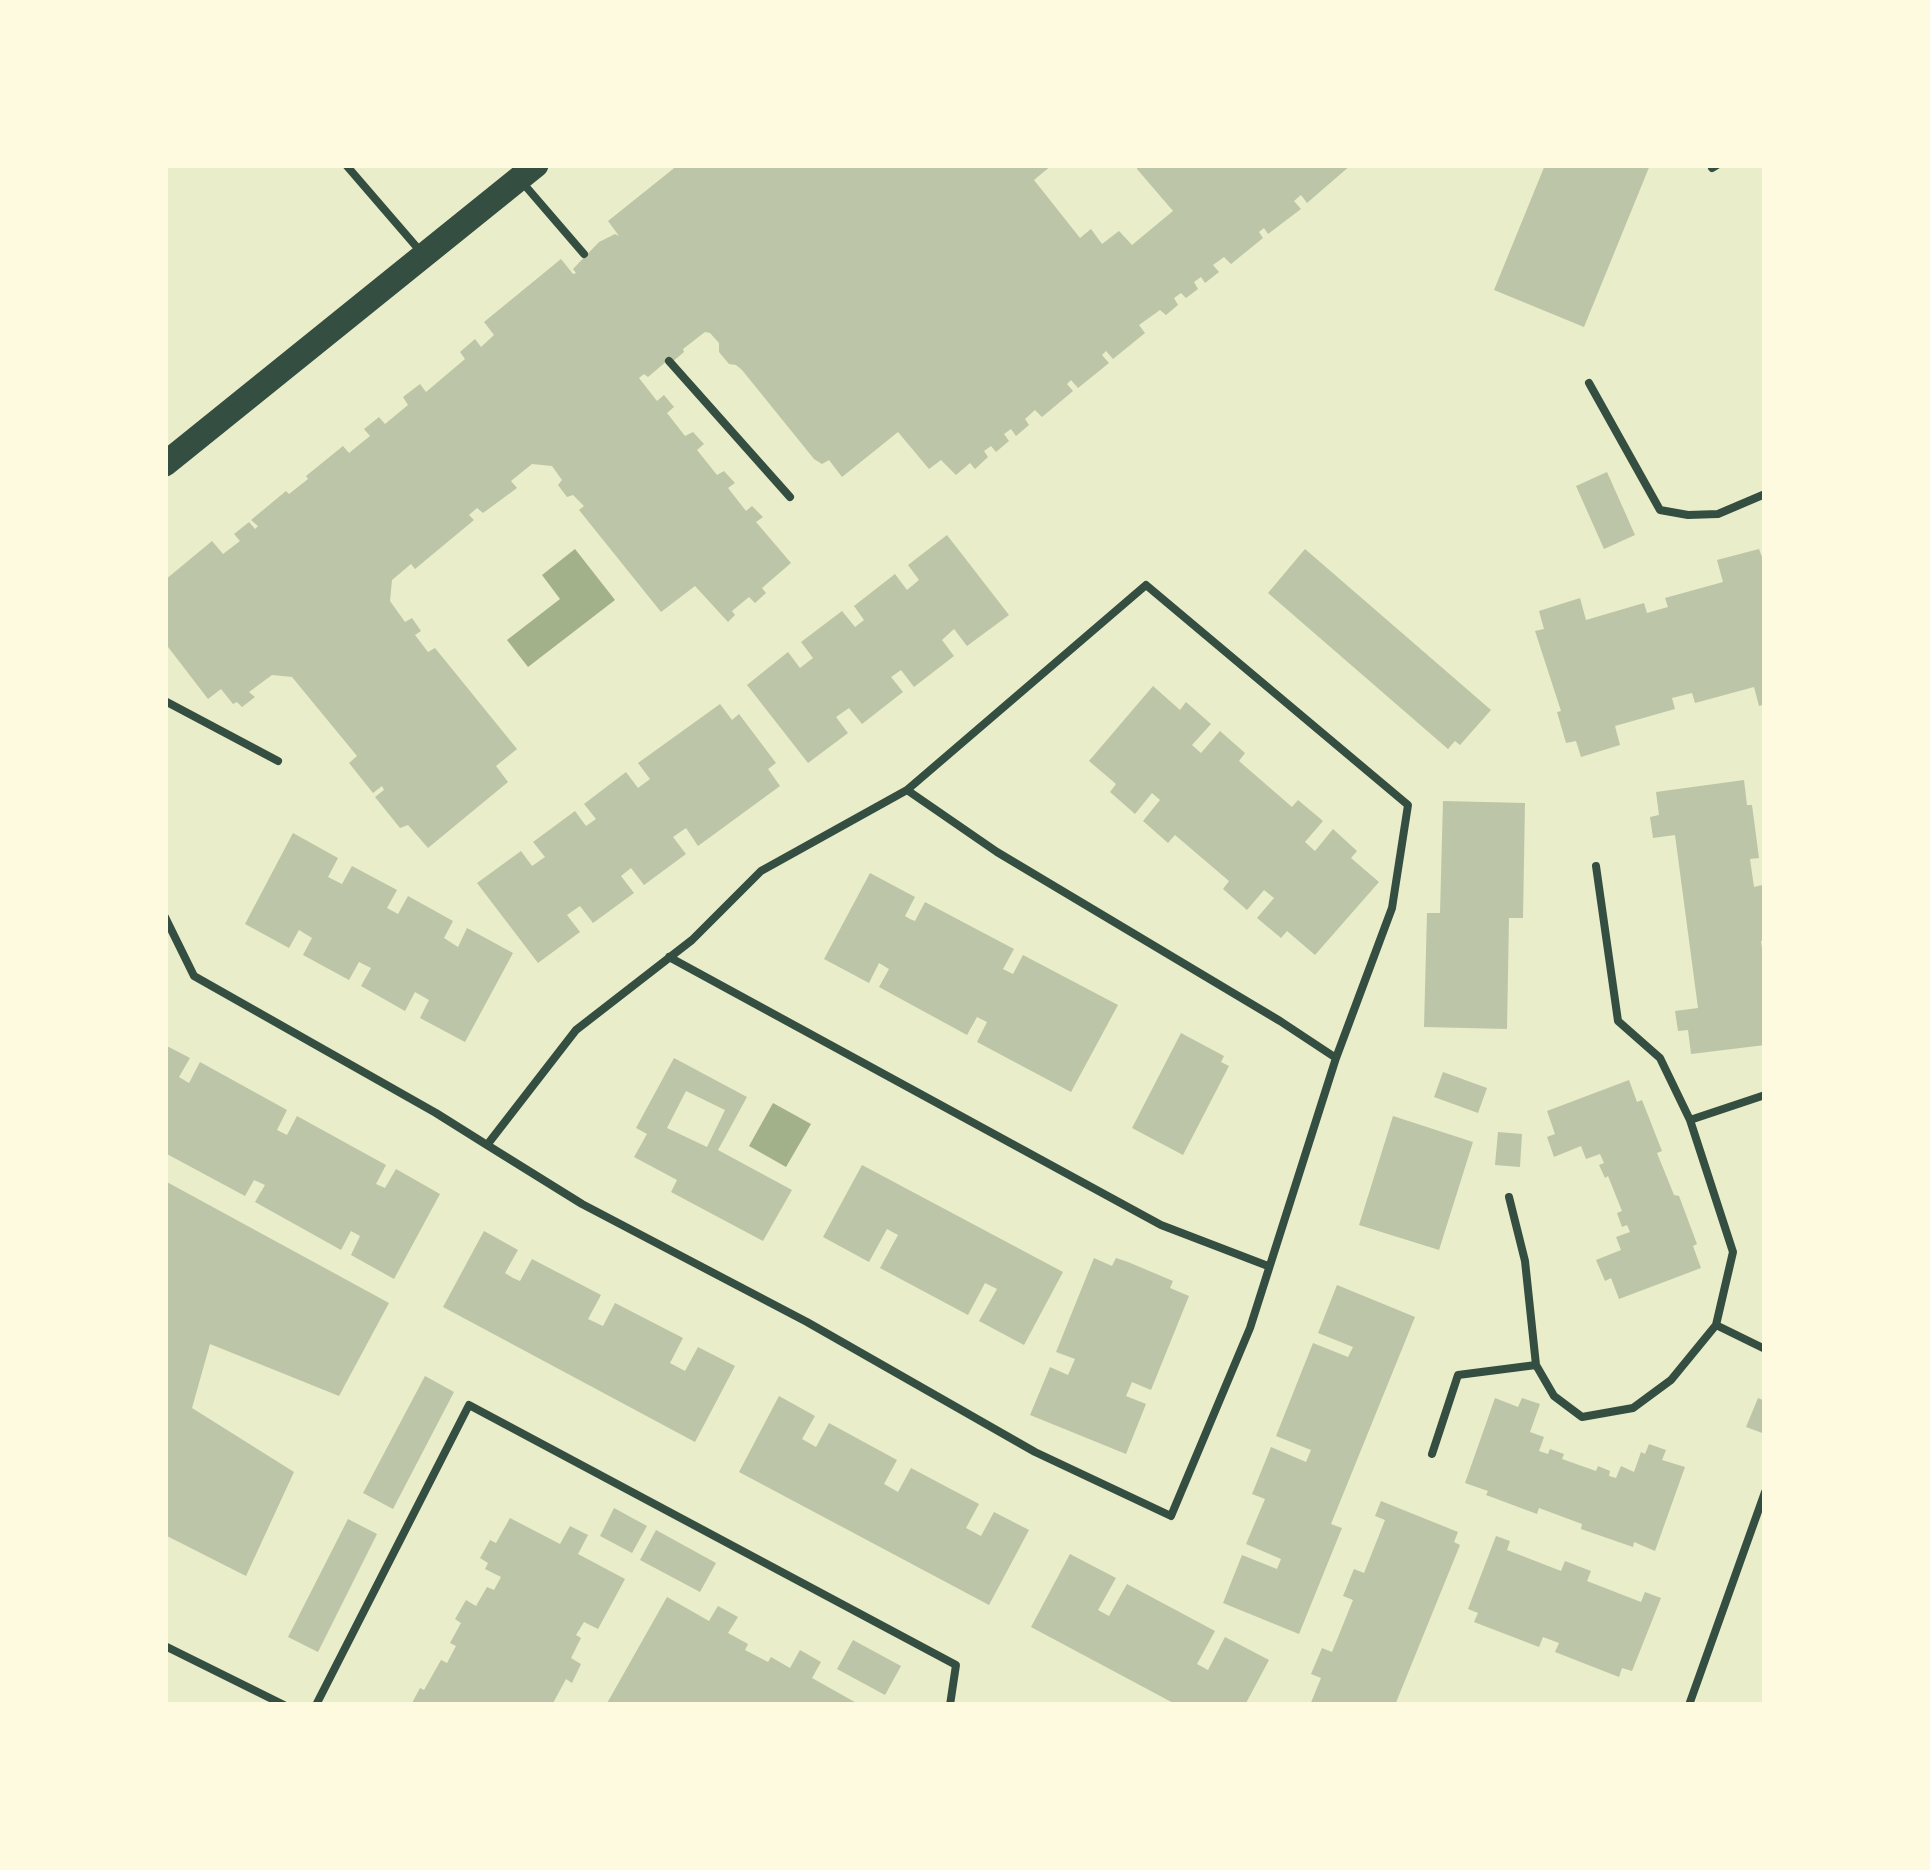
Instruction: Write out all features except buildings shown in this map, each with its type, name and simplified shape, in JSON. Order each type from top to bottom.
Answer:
[{"type":"main road","points":[[165,464],[528,172]]},
{"type":"lane","points":[[346,165],[424,255]]},
{"type":"lane","points":[[528,172],[584,254]]},
{"type":"lane","points":[[668,361],[790,497]]},
{"type":"lane","points":[[1589,383],[1660,510],[1688,515],[1718,514],[1765,494]]},
{"type":"lane","points":[[165,917],[194,976],[582,1204],[806,1322],[1034,1452],[1171,1516],[1250,1328],[1336,1058],[1392,908],[1408,805],[1146,585],[907,790],[761,871],[692,940],[576,1030],[487,1145]]},
{"type":"lane","points":[[165,701],[278,761]]},
{"type":"lane","points":[[907,790],[996,852],[1336,1058]]},
{"type":"lane","points":[[1509,1197],[1525,1261],[1536,1365],[1554,1396],[1582,1416],[1633,1408],[1671,1380],[1716,1325],[1732,1252],[1690,1120],[1660,1058],[1618,1021],[1596,866]]},
{"type":"lane","points":[[669,957],[1162,1225],[1268,1266]]},
{"type":"lane","points":[[1690,1120],[1765,1096]]},
{"type":"lane","points":[[1716,1325],[1765,1349]]},
{"type":"lane","points":[[1432,1454],[1458,1375],[1536,1365]]},
{"type":"lane","points":[[316,1705],[469,1405],[956,1665],[950,1705]]},
{"type":"lane","points":[[1689,1705],[1765,1492]]},
{"type":"lane","points":[[165,1646],[284,1705]]},
{"type":"shaded area","points":[[575,549],[615,600],[528,667],[507,640],[560,599],[542,575]]},
{"type":"shaded area","points":[[773,1103],[811,1124],[786,1167],[749,1146]]}]
